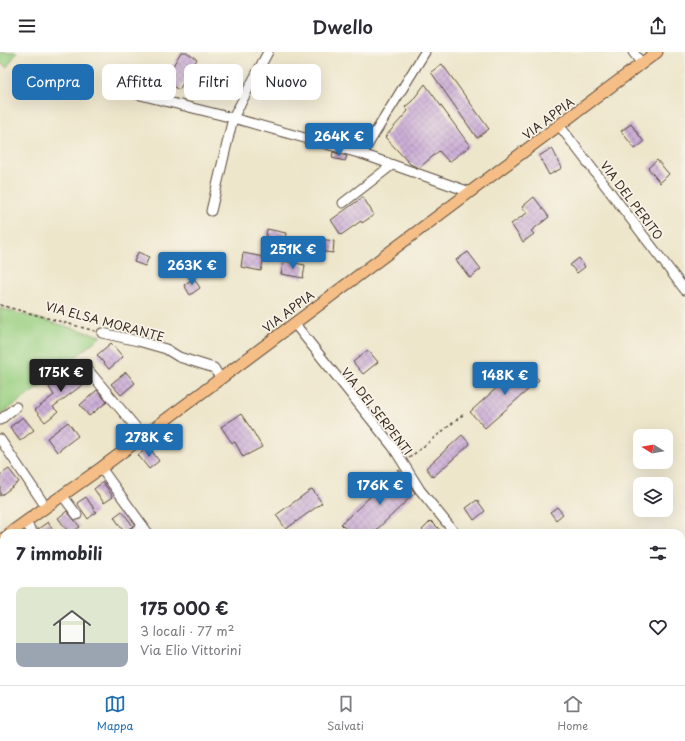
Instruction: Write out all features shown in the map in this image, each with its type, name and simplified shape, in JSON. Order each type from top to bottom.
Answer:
[{"type":"main road","name":"VIA APPIA","points":[[15,529],[101,468],[657,52]]},
{"type":"street","points":[[211,211],[233,118],[268,52]]},
{"type":"street","points":[[362,154],[425,52]]},
{"type":"street","points":[[633,52],[642,64]]},
{"type":"street","points":[[163,100],[362,154],[470,192]]},
{"type":"street","name":"VIA DEL PERITO","points":[[559,125],[685,290]]},
{"type":"street","points":[[343,203],[392,165]]},
{"type":"street","name":"VIA DEI SERPENTI","points":[[294,324],[393,448],[420,490],[452,529]]},
{"type":"street","name":"VIA ELSA MORANTE","points":[[102,333],[138,341],[214,368],[220,378]]},
{"type":"street","points":[[84,364],[143,436]]},
{"type":"street","points":[[0,420],[16,407]]},
{"type":"street","points":[[0,438],[46,507]]},
{"type":"street","points":[[101,468],[144,529]]},
{"type":"street","points":[[62,495],[77,515]]},
{"type":"street","points":[[25,522],[30,529]]},
{"type":"path","name":"VIA ELSA MORANTE","points":[[0,305],[102,333]]},
{"type":"path","points":[[403,462],[464,414]]},
{"type":"green space","points":[[0,52],[17,52],[7,67],[0,63]]},
{"type":"green space","points":[[0,308],[101,336],[38,388],[0,415]]},
{"type":"building","points":[[181,52],[186,52],[197,59],[194,64],[184,64],[184,81],[179,90],[176,88],[176,64],[174,64]]},
{"type":"building","points":[[442,64],[489,129],[477,138],[431,72]]},
{"type":"building","points":[[425,84],[470,146],[449,162],[439,151],[419,168],[410,164],[385,137],[408,111],[405,107],[412,101]]},
{"type":"building","points":[[631,124],[644,142],[635,149],[621,131]]},
{"type":"building","points":[[552,148],[562,168],[549,175],[539,156]]},
{"type":"building","points":[[333,152],[347,156],[345,161],[332,158]]},
{"type":"building","points":[[657,160],[669,174],[660,183],[648,168]]},
{"type":"building","points":[[363,197],[374,215],[362,223],[361,221],[341,235],[331,220]]},
{"type":"building","points":[[534,197],[549,217],[531,231],[534,234],[523,242],[511,224],[527,213],[522,207]]},
{"type":"building","points":[[267,229],[286,233],[284,246],[265,243]]},
{"type":"building","points":[[313,238],[334,241],[333,253],[311,250]]},
{"type":"building","points":[[138,252],[149,257],[145,266],[134,262]]},
{"type":"building","points":[[468,252],[481,269],[470,278],[456,260]]},
{"type":"building","points":[[243,253],[264,257],[261,271],[241,267]]},
{"type":"building","points":[[579,258],[585,267],[577,273],[570,265]]},
{"type":"building","points":[[284,261],[305,265],[303,278],[281,274]]},
{"type":"building","points":[[194,278],[200,288],[190,295],[184,285]]},
{"type":"building","points":[[111,343],[123,357],[109,369],[97,355]]},
{"type":"building","points":[[368,350],[378,362],[363,374],[353,362]]},
{"type":"building","points":[[524,363],[539,380],[485,428],[470,412]]},
{"type":"building","points":[[79,368],[89,380],[53,407],[58,412],[45,422],[35,410],[54,395],[49,387],[66,373],[69,376]]},
{"type":"building","points":[[126,372],[135,383],[121,395],[111,384]]},
{"type":"building","points":[[97,390],[107,402],[89,416],[80,405]]},
{"type":"building","points":[[241,414],[262,447],[243,457],[235,442],[232,443],[221,427]]},
{"type":"building","points":[[23,417],[34,430],[20,441],[10,427]]},
{"type":"building","points":[[68,422],[78,436],[57,452],[47,438]]},
{"type":"building","points":[[462,435],[470,444],[433,477],[426,468]]},
{"type":"building","points":[[149,447],[159,461],[149,469],[138,455]]},
{"type":"building","points":[[9,469],[19,482],[0,496],[0,475]]},
{"type":"building","points":[[399,470],[415,493],[377,529],[346,529],[341,524]]},
{"type":"building","points":[[103,482],[113,497],[104,503],[94,489]]},
{"type":"building","points":[[312,489],[322,503],[286,529],[276,515]]},
{"type":"building","points":[[86,497],[96,512],[88,519],[77,503]]},
{"type":"building","points":[[477,500],[485,511],[474,520],[466,508]]},
{"type":"building","points":[[557,507],[563,514],[556,520],[550,512]]},
{"type":"building","points":[[67,511],[80,527],[77,529],[66,529],[58,518]]},
{"type":"building","points":[[122,511],[133,526],[128,529],[122,529],[114,517]]},
{"type":"building","points":[[431,521],[439,529],[423,529]]},
{"type":"building","points":[[48,522],[52,529],[38,529]]}]
